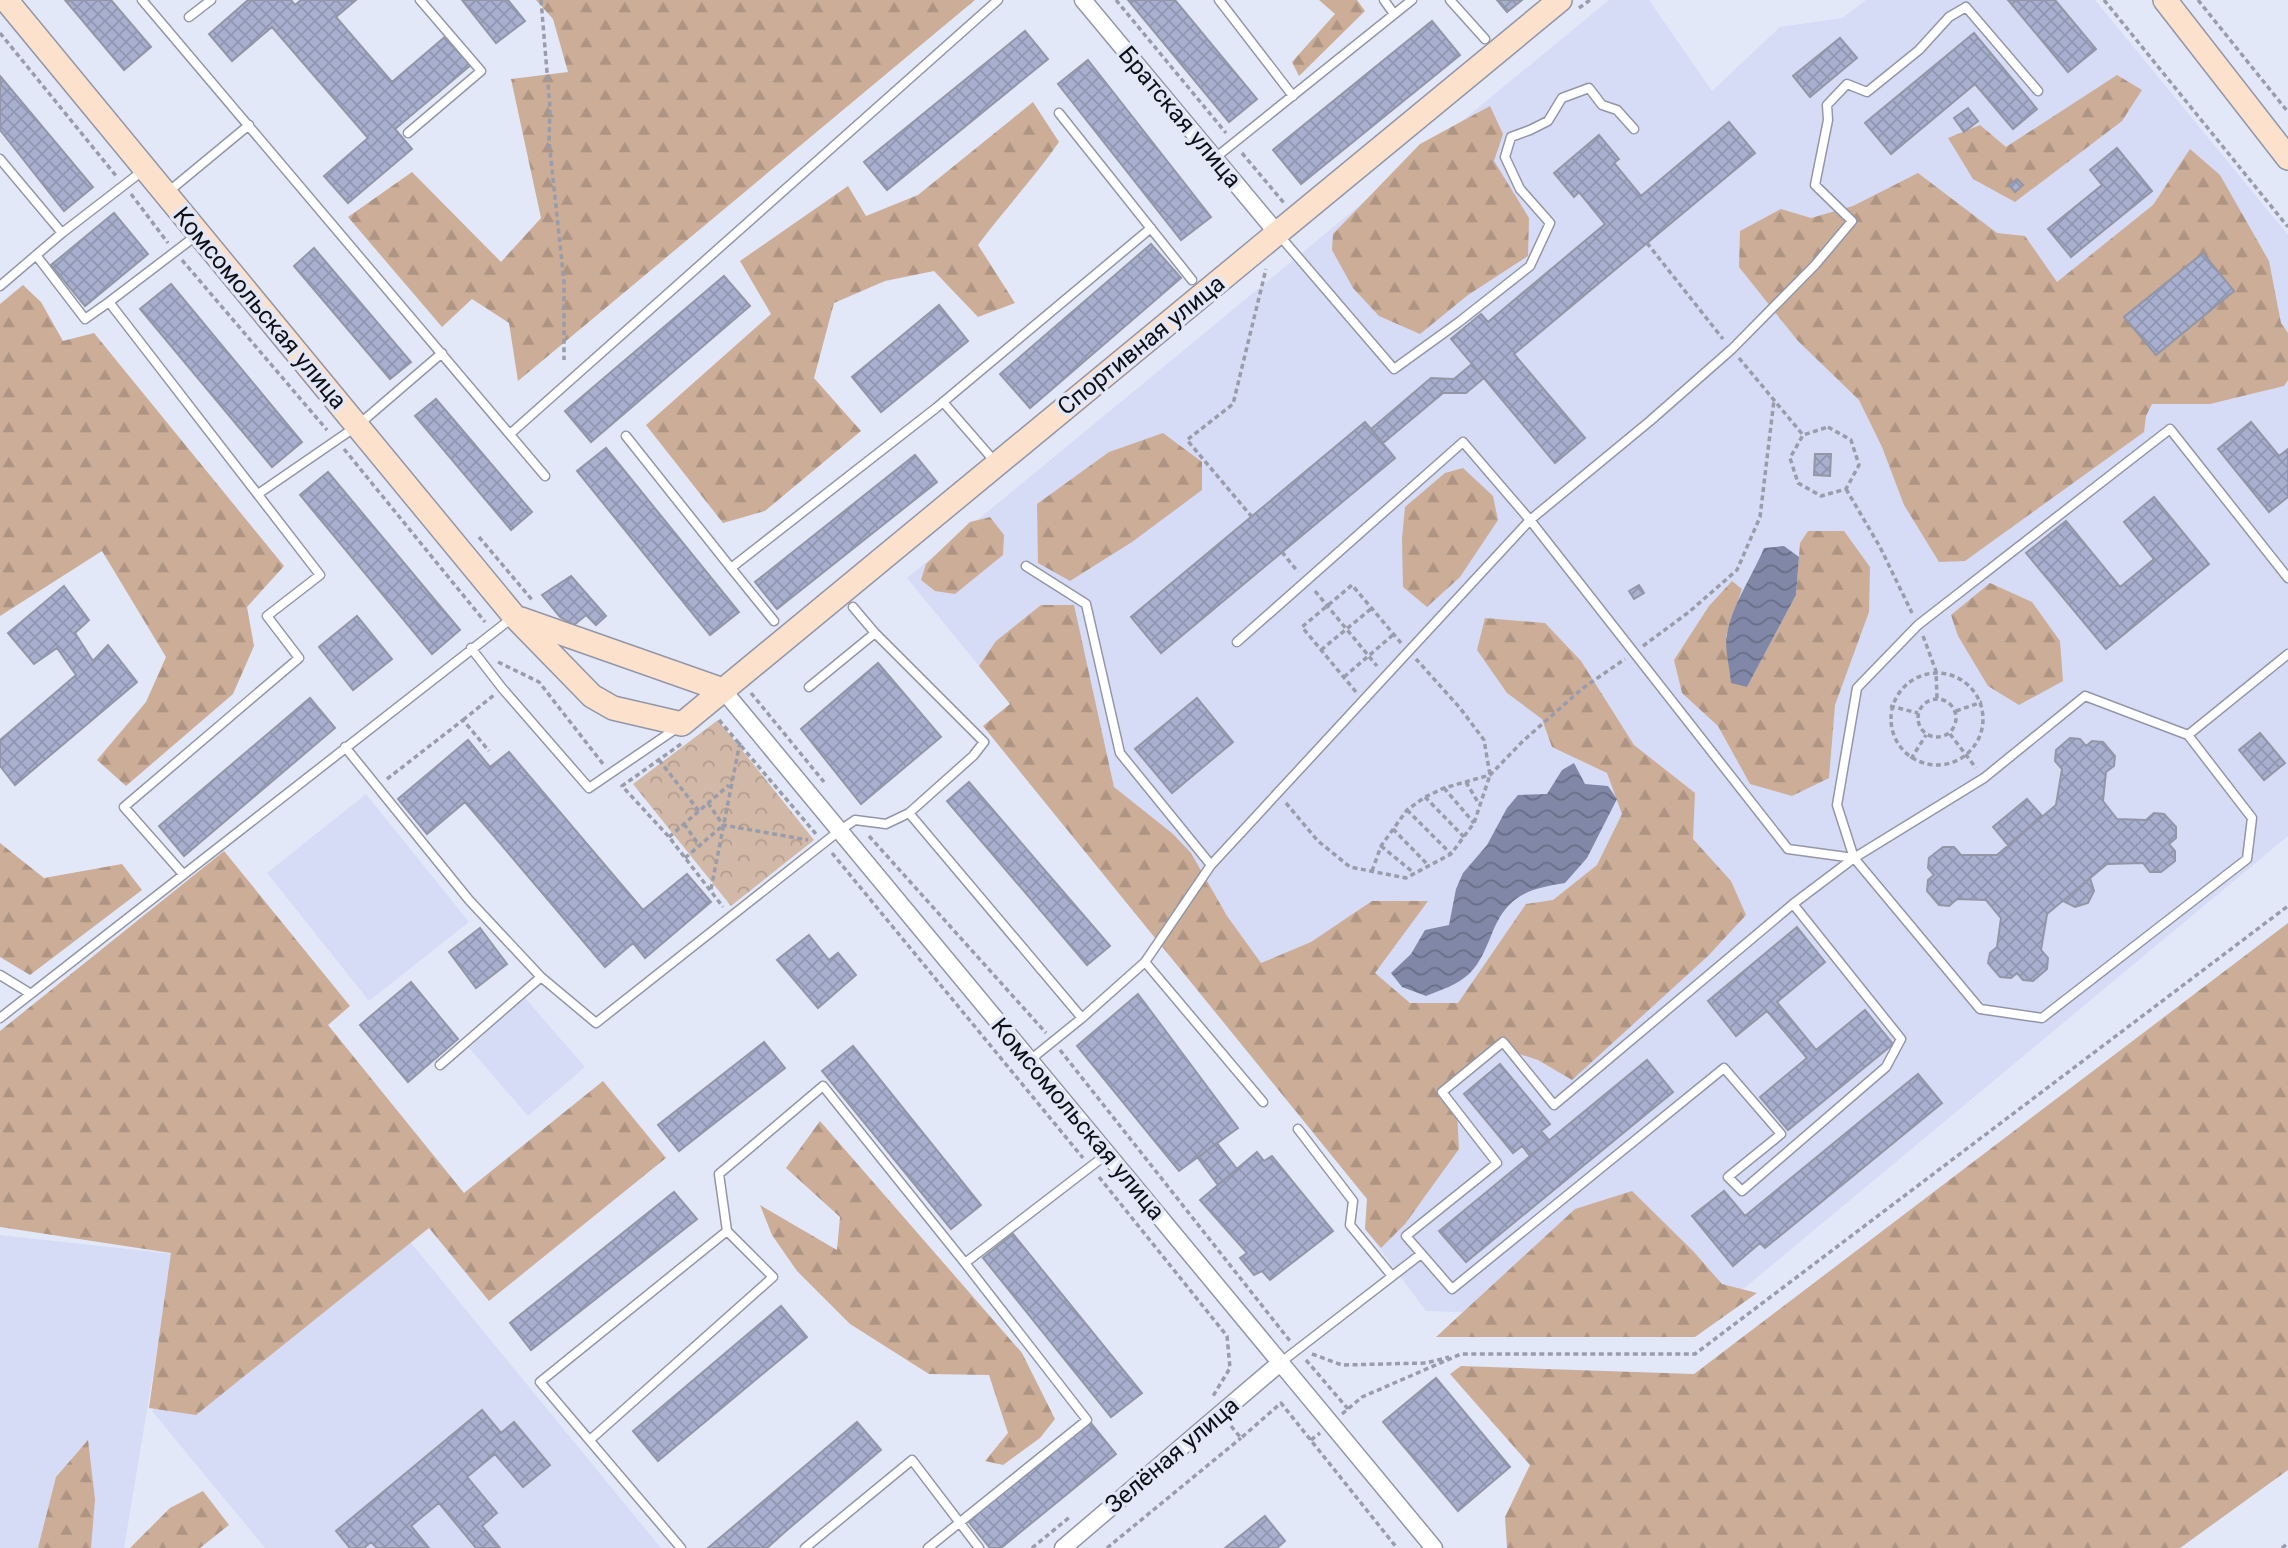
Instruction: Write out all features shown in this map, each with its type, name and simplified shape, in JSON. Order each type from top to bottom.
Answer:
[{"type":"street","name":"Комсомольская улица","points":[[6,0],[514,616],[592,696],[613,708],[685,731]]},
{"type":"street","name":"Спортивная улица","points":[[723,690],[1560,0]]},
{"type":"street","points":[[2165,0],[2288,158]]},
{"type":"street","name":"Братская улица","points":[[1087,1],[1277,233]]},
{"type":"street","points":[[514,616],[723,690],[685,731]]},
{"type":"street","points":[[582,686],[581,663],[588,654],[601,647]]},
{"type":"street","name":"Комсомольская улица","points":[[723,690],[1434,1548]]},
{"type":"street","name":"Зелёная улица","points":[[1063,1548],[1280,1363]]},
{"type":"lane","points":[[142,0],[545,476]]},
{"type":"lane","points":[[189,17],[211,0]]},
{"type":"lane","points":[[408,133],[481,71],[420,0]]},
{"type":"lane","points":[[510,434],[998,0]]},
{"type":"lane","points":[[1219,0],[1293,96]]},
{"type":"lane","points":[[1384,0],[1394,14]]},
{"type":"lane","points":[[1215,158],[1412,0]]},
{"type":"lane","points":[[1450,0],[1485,39]]},
{"type":"lane","points":[[1029,1060],[1082,1018],[1145,962],[1211,865],[1530,520],[1732,349],[1815,265],[1852,221],[1815,185],[1828,120],[1827,105],[1847,84],[1867,92],[1919,50],[1949,17],[1966,7],[2038,91]]},
{"type":"lane","points":[[1277,233],[1394,369],[1530,266],[1550,223],[1520,189],[1505,157],[1511,137],[1548,121],[1562,98],[1589,88],[1602,105],[1618,110],[1634,129]]},
{"type":"lane","points":[[1059,113],[1192,280]]},
{"type":"lane","points":[[165,193],[249,125]]},
{"type":"lane","points":[[0,159],[62,233]]},
{"type":"lane","points":[[0,286],[62,233],[145,169]]},
{"type":"lane","points":[[731,568],[943,402],[1151,228]]},
{"type":"lane","points":[[36,255],[85,319],[199,234]]},
{"type":"lane","points":[[108,302],[320,575],[267,616],[299,658],[124,807],[183,874]]},
{"type":"lane","points":[[258,494],[357,426],[442,353]]},
{"type":"lane","points":[[943,402],[997,463]]},
{"type":"lane","points":[[1793,904],[1901,1040],[1886,1067],[1742,1191],[1728,1177],[1781,1134],[1724,1068],[1452,1290],[1406,1236],[1497,1163],[1442,1091],[1503,1042],[1554,1105],[1793,904],[1854,858],[1984,778],[2085,696],[2188,735],[2252,818],[2247,859],[2042,1017],[1980,1009],[1854,858],[1837,805],[1857,688],[1918,625],[2170,429],[2288,578]]},
{"type":"lane","points":[[626,436],[774,621]]},
{"type":"lane","points":[[1237,642],[1463,442],[1530,520],[1788,849],[1854,858]]},
{"type":"lane","points":[[1026,566],[1086,604],[1120,753],[1211,865]]},
{"type":"lane","points":[[345,747],[468,900],[541,977],[596,1023],[855,820],[886,824],[909,813],[984,742],[875,633],[853,607]]},
{"type":"lane","points":[[0,1018],[514,616]]},
{"type":"lane","points":[[809,687],[875,633]]},
{"type":"lane","points":[[471,648],[589,788],[685,731]]},
{"type":"lane","points":[[2188,735],[2288,654]]},
{"type":"lane","points":[[909,813],[1082,1018]]},
{"type":"lane","points":[[1145,962],[1263,1102]]},
{"type":"lane","points":[[0,975],[30,994]]},
{"type":"lane","points":[[440,1065],[541,977]]},
{"type":"lane","points":[[591,1439],[773,1277],[727,1231],[719,1174],[823,1086],[1087,1420],[928,1548]]},
{"type":"lane","points":[[1297,1129],[1353,1201],[1350,1224],[1392,1276]]},
{"type":"lane","points":[[965,1263],[1107,1154]]},
{"type":"lane","points":[[681,1548],[540,1382],[727,1231]]},
{"type":"lane","points":[[1280,1363],[1422,1254]]},
{"type":"lane","points":[[805,1548],[912,1461],[979,1548]]},
{"type":"path","points":[[541,0],[550,108],[549,141],[564,282],[564,360]]},
{"type":"path","points":[[1116,0],[1285,203]]},
{"type":"path","points":[[2104,0],[2288,227]]},
{"type":"path","points":[[2198,0],[2288,112]]},
{"type":"path","points":[[0,33],[175,252],[336,440],[493,632]]},
{"type":"path","points":[[1252,517],[1187,440],[1233,404],[1267,264],[1256,273]]},
{"type":"path","points":[[1278,793],[1318,841],[1350,867],[1406,878],[1451,854],[1474,823],[1490,775],[1523,741],[1583,688],[1689,612],[1737,570],[1760,517],[1774,400]]},
{"type":"path","points":[[1828,427],[1852,440],[1859,465],[1846,489],[1821,496],[1798,483],[1790,458],[1803,435],[1828,427]]},
{"type":"path","points":[[1846,489],[1880,547],[1918,625],[1936,671],[1937,698]]},
{"type":"path","points":[[477,535],[538,606]]},
{"type":"path","points":[[1282,552],[1386,676]]},
{"type":"path","points":[[1363,700],[1302,627],[1352,585],[1460,708],[1484,740],[1490,775]]},
{"type":"path","points":[[1321,650],[1372,608]]},
{"type":"path","points":[[1343,677],[1394,635]]},
{"type":"path","points":[[471,648],[539,681],[611,774]]},
{"type":"path","points":[[1936,671],[1964,680],[1982,702],[1982,733],[1967,756],[1937,766],[1911,759],[1892,738],[1890,706],[1908,680],[1936,671]]},
{"type":"path","points":[[377,787],[502,688]]},
{"type":"path","points":[[751,692],[829,789]]},
{"type":"path","points":[[1937,698],[1949,702],[1956,711],[1956,724],[1950,734],[1937,738],[1926,735],[1919,726],[1918,713],[1925,702],[1937,698]]},
{"type":"path","points":[[1956,711],[1982,702]]},
{"type":"path","points":[[1890,706],[1918,713]]},
{"type":"path","points":[[717,718],[824,842],[1227,1336],[1230,1368]]},
{"type":"path","points":[[463,720],[489,751]]},
{"type":"path","points":[[685,731],[659,760],[622,786],[669,837],[731,916]]},
{"type":"path","points":[[1950,734],[1984,778]]},
{"type":"path","points":[[1911,759],[1926,735]]},
{"type":"path","points":[[710,890],[739,743]]},
{"type":"path","points":[[659,760],[699,811]]},
{"type":"path","points":[[1372,871],[1381,846],[1407,810],[1444,788],[1490,775]]},
{"type":"path","points":[[1466,782],[1480,805]]},
{"type":"path","points":[[669,837],[731,783]]},
{"type":"path","points":[[1444,788],[1474,823]]},
{"type":"path","points":[[1425,797],[1464,837]]},
{"type":"path","points":[[708,803],[723,825],[824,842]]},
{"type":"path","points":[[1407,810],[1451,854]]},
{"type":"path","points":[[855,820],[1053,1041],[1297,1350],[1348,1409]]},
{"type":"path","points":[[684,824],[699,845]]},
{"type":"path","points":[[685,858],[723,825]]},
{"type":"path","points":[[1393,829],[1429,866]]},
{"type":"path","points":[[1381,846],[1414,874]]},
{"type":"path","points":[[1297,1350],[1342,1365],[1426,1363],[1461,1354],[1695,1354],[2288,906]]},
{"type":"path","points":[[1311,1440],[1362,1397],[1461,1354]]},
{"type":"path","points":[[1107,1548],[1281,1403],[1396,1548]]},
{"type":"path","points":[[1221,1413],[1241,1438]]},
{"type":"path","points":[[2282,1548],[2288,1543]]},
{"type":"shaded area","points":[[1609,0],[1649,0],[1712,91],[1780,27],[1842,18],[1866,0],[2095,0],[2288,235],[2288,836],[1706,1320],[1426,1311],[1365,1229],[1367,1199],[983,726],[1010,704],[907,578]]},
{"type":"shaded area","points":[[366,794],[469,922],[369,1001],[267,873]]},
{"type":"shaded area","points":[[525,998],[585,1067],[528,1116],[469,1048]]},
{"type":"shaded area","points":[[394,1222],[661,1548],[265,1548],[152,1411]]},
{"type":"shaded area","points":[[0,1235],[173,1254],[124,1548],[0,1548]]},
{"type":"green space","points":[[536,0],[975,0],[518,381],[509,323],[472,299],[442,327],[348,217],[412,172],[501,262],[541,218],[511,79],[568,72],[553,19]]},
{"type":"green space","points":[[1319,0],[1357,0],[1365,11],[1299,76],[1292,62],[1335,14]]},
{"type":"green space","points":[[2117,75],[2142,90],[2122,121],[2015,202],[1973,179],[1948,138],[1980,125],[2006,147]]},
{"type":"green space","points":[[1033,102],[1059,142],[978,245],[1015,303],[978,317],[934,271],[885,281],[834,303],[814,378],[861,431],[765,511],[723,523],[646,425],[771,314],[740,261],[848,186],[866,216],[918,195]]},
{"type":"green space","points":[[1490,106],[1503,134],[1494,161],[1529,218],[1528,256],[1468,295],[1420,334],[1379,316],[1353,288],[1332,250],[1333,234],[1420,144]]},
{"type":"green space","points":[[2190,149],[2220,175],[2269,261],[2281,323],[2288,333],[2288,380],[2284,386],[2210,404],[2152,404],[2146,416],[2144,432],[1965,561],[1939,562],[1904,505],[1882,447],[1859,400],[1798,341],[1739,267],[1740,231],[1781,209],[1811,218],[1853,206],[1918,173],[1997,233],[2025,236],[2057,282],[2153,205]],"holes":[[[2203,253],[2234,291],[2156,355],[2125,317]]]},
{"type":"green space","points":[[23,285],[41,302],[63,341],[94,333],[284,566],[247,607],[254,646],[233,694],[126,786],[97,760],[146,702],[166,657],[102,551],[0,616],[0,304]]},
{"type":"green space","points":[[1163,433],[1202,462],[1202,490],[1132,542],[1070,581],[1038,563],[1037,504],[1109,452]]},
{"type":"green space","points":[[1463,468],[1493,496],[1498,520],[1460,577],[1427,607],[1403,587],[1402,539],[1405,507],[1445,473]]},
{"type":"green space","points":[[990,517],[1004,535],[1003,555],[955,594],[935,591],[921,580],[926,564],[970,522]]},
{"type":"green space","points":[[1808,531],[1844,531],[1870,567],[1869,612],[1835,705],[1829,778],[1792,796],[1750,784],[1718,726],[1682,693],[1674,660],[1709,606],[1732,581],[1742,589],[1726,636],[1747,687],[1796,595],[1800,543]]},
{"type":"green space","points":[[1990,583],[2032,602],[2060,641],[2063,681],[2019,705],[1988,686],[1958,636],[1951,615]]},
{"type":"green space","points":[[1041,605],[1074,605],[1114,787],[1173,834],[1191,853],[1227,916],[1261,963],[1311,942],[1372,901],[1428,901],[1375,973],[1410,1003],[1458,1003],[1526,904],[1553,900],[1597,865],[1622,814],[1607,773],[1552,747],[1542,719],[1507,693],[1477,650],[1485,618],[1545,623],[1581,661],[1634,745],[1695,793],[1693,839],[1731,881],[1746,915],[1708,956],[1572,1080],[1538,1060],[1494,1046],[1478,1056],[1449,1084],[1451,1102],[1457,1113],[1459,1149],[1405,1224],[1381,1248],[1365,1229],[1367,1199],[983,726],[1010,704],[979,666],[996,641]]},
{"type":"green space","points":[[718,720],[814,840],[731,906],[633,784]]},
{"type":"green space","points":[[0,843],[44,878],[122,864],[142,890],[30,975],[0,957]]},
{"type":"green space","points":[[224,851],[350,1006],[328,1025],[464,1193],[603,1081],[666,1158],[489,1301],[429,1228],[196,1415],[149,1408],[171,1253],[0,1227],[0,1031]]},
{"type":"green space","points":[[2288,923],[2288,1470],[2180,1548],[1507,1548],[1505,1517],[1530,1465],[1450,1374],[1461,1366],[1694,1374]]},
{"type":"green space","points":[[820,1121],[1022,1353],[1055,1419],[1040,1438],[1003,1465],[985,1461],[1008,1433],[989,1375],[929,1374],[850,1324],[797,1271],[772,1235],[760,1205],[837,1250],[840,1217],[786,1168]]},
{"type":"green space","points":[[1632,1191],[1693,1251],[1722,1284],[1757,1293],[1695,1337],[1436,1337],[1575,1209]]},
{"type":"green space","points":[[88,1440],[95,1499],[91,1548],[38,1548],[56,1477]]},
{"type":"green space","points":[[203,1491],[229,1525],[200,1548],[130,1548],[170,1508]]},
{"type":"water","points":[[1784,546],[1799,557],[1796,595],[1747,687],[1731,683],[1726,640],[1738,601],[1764,548]]},
{"type":"water","points":[[1574,763],[1585,784],[1608,786],[1617,799],[1587,858],[1565,883],[1528,892],[1510,904],[1497,923],[1479,961],[1464,978],[1426,996],[1402,987],[1391,973],[1411,954],[1425,930],[1449,925],[1456,889],[1463,873],[1487,845],[1507,808],[1518,795],[1547,794],[1562,770]]},
{"type":"building","points":[[65,0],[111,0],[151,47],[124,70]]},
{"type":"building","points":[[248,0],[291,0],[295,5],[301,0],[356,0],[336,17],[392,82],[446,36],[471,65],[395,129],[412,149],[348,203],[324,176],[368,138],[272,27],[232,61],[209,34]]},
{"type":"building","points":[[462,0],[508,0],[525,21],[496,43]]},
{"type":"building","points":[[1128,0],[1175,0],[1257,99],[1229,122]]},
{"type":"building","points":[[1497,0],[1522,0],[1507,12]]},
{"type":"building","points":[[2008,0],[2055,0],[2096,49],[2068,72]]},
{"type":"building","points":[[1432,21],[1460,55],[1301,184],[1273,150]]},
{"type":"building","points":[[1025,31],[1048,59],[887,190],[864,162]]},
{"type":"building","points":[[1974,33],[2037,109],[2013,129],[1975,84],[1891,154],[1865,123]]},
{"type":"building","points":[[1840,38],[1857,58],[1810,97],[1793,76]]},
{"type":"building","points":[[1088,60],[1211,217],[1181,240],[1058,84]]},
{"type":"building","points":[[0,76],[93,187],[64,211],[0,130]]},
{"type":"building","points":[[1968,108],[1978,121],[1964,132],[1954,118]]},
{"type":"building","points":[[1729,122],[1755,153],[1514,354],[1585,438],[1555,463],[1451,339],[1481,314],[1488,322],[1605,224],[1579,192],[1574,197],[1554,173],[1599,135],[1619,159],[1614,163],[1641,196]]},
{"type":"building","points":[[2117,148],[2152,191],[2071,257],[2048,229],[2102,185],[2090,170]]},
{"type":"building","points":[[2017,179],[2023,185],[2015,192],[2009,185]]},
{"type":"building","points":[[114,213],[148,254],[85,306],[51,265]]},
{"type":"building","points":[[1151,244],[1181,278],[1030,408],[1000,374]]},
{"type":"building","points":[[314,248],[411,362],[390,379],[294,266]]},
{"type":"building","points":[[2203,253],[2234,291],[2156,355],[2124,317]]},
{"type":"building","points":[[724,276],[750,306],[591,442],[565,411]]},
{"type":"building","points":[[171,284],[302,442],[272,467],[140,309]]},
{"type":"building","points":[[939,305],[968,341],[881,412],[852,377]]},
{"type":"building","points":[[1472,364],[1484,378],[1466,393],[1443,393],[1383,443],[1371,429],[1431,378],[1454,379]]},
{"type":"building","points":[[436,399],[532,512],[511,530],[415,416]]},
{"type":"building","points":[[1365,422],[1395,458],[1161,653],[1131,617]]},
{"type":"building","points":[[2251,422],[2279,456],[2288,449],[2288,497],[2269,512],[2218,449]]},
{"type":"building","points":[[606,448],[739,612],[710,635],[577,471]]},
{"type":"building","points":[[1815,454],[1831,454],[1830,476],[1814,475]]},
{"type":"building","points":[[915,455],[937,482],[777,609],[755,582]]},
{"type":"building","points":[[328,472],[460,630],[432,654],[300,495]]},
{"type":"building","points":[[2154,497],[2209,564],[2106,649],[2026,553],[2066,521],[2120,587],[2154,559],[2124,522]]},
{"type":"building","points":[[571,576],[606,616],[596,625],[586,615],[574,625],[560,617],[542,595]]},
{"type":"building","points":[[1639,585],[1644,593],[1634,599],[1629,591]]},
{"type":"building","points":[[64,586],[89,620],[75,633],[93,661],[108,645],[137,682],[15,785],[0,766],[0,740],[76,675],[57,648],[34,664],[8,633]]},
{"type":"building","points":[[357,616],[392,659],[353,690],[319,647]]},
{"type":"building","points":[[878,663],[941,737],[861,804],[801,729]]},
{"type":"building","points":[[310,698],[335,728],[184,856],[159,826]]},
{"type":"building","points":[[1197,698],[1233,742],[1172,793],[1135,749]]},
{"type":"building","points":[[2260,733],[2285,763],[2264,780],[2239,750]]},
{"type":"building","points":[[2070,738],[2080,739],[2086,746],[2092,741],[2103,742],[2115,756],[2114,766],[2106,772],[2103,801],[2117,819],[2146,820],[2154,813],[2164,814],[2176,827],[2176,838],[2169,844],[2175,851],[2175,861],[2161,872],[2150,872],[2143,863],[2107,864],[2047,914],[2041,950],[2048,958],[2047,969],[2033,981],[2023,980],[2017,973],[2011,978],[2000,977],[1988,963],[1990,953],[1997,947],[2001,918],[1986,900],[1957,899],[1949,906],[1939,905],[1927,891],[1928,880],[1934,875],[1928,868],[1929,858],[1943,847],[1954,847],[1961,855],[1997,855],[2056,805],[2062,769],[2055,761],[2056,750]]},
{"type":"building","points":[[468,740],[490,767],[509,752],[643,910],[687,874],[711,902],[645,958],[633,943],[605,967],[465,802],[427,834],[398,799]]},
{"type":"building","points":[[969,782],[1110,946],[1087,965],[947,801]]},
{"type":"building","points":[[2027,799],[2042,816],[2008,845],[1993,827]]},
{"type":"building","points":[[2090,878],[2094,891],[2088,903],[2075,907],[2063,901]]},
{"type":"building","points":[[1797,927],[1825,962],[1777,1002],[1816,1050],[1865,1010],[1893,1044],[1788,1130],[1760,1097],[1807,1058],[1767,1011],[1736,1036],[1708,1001]]},
{"type":"building","points":[[480,928],[507,964],[476,988],[449,952]]},
{"type":"building","points":[[809,935],[829,960],[838,953],[856,975],[818,1008],[777,960]]},
{"type":"building","points":[[411,982],[458,1039],[408,1082],[360,1025]]},
{"type":"building","points":[[1138,994],[1238,1128],[1179,1171],[1077,1046]]},
{"type":"building","points":[[764,1042],[785,1068],[679,1151],[658,1125]]},
{"type":"building","points":[[853,1046],[981,1205],[951,1229],[822,1071]]},
{"type":"building","points":[[1647,1060],[1673,1092],[1466,1262],[1439,1231]]},
{"type":"building","points":[[1500,1064],[1550,1124],[1541,1131],[1549,1140],[1530,1156],[1522,1146],[1513,1153],[1464,1094]]},
{"type":"building","points":[[1918,1074],[1942,1103],[1765,1248],[1760,1243],[1733,1266],[1692,1216],[1724,1191],[1745,1216]]},
{"type":"building","points":[[1217,1143],[1237,1169],[1218,1185],[1198,1158]]},
{"type":"building","points":[[1257,1152],[1264,1161],[1272,1156],[1333,1231],[1270,1280],[1262,1271],[1254,1275],[1240,1258],[1247,1253],[1200,1200]]},
{"type":"building","points":[[674,1192],[697,1219],[531,1350],[510,1323]]},
{"type":"building","points":[[1013,1234],[1142,1393],[1111,1417],[983,1258]]},
{"type":"building","points":[[781,1306],[807,1337],[658,1461],[633,1431]]},
{"type":"building","points":[[1436,1378],[1510,1467],[1458,1511],[1383,1422]]},
{"type":"building","points":[[482,1410],[501,1433],[514,1422],[550,1465],[523,1487],[495,1454],[467,1477],[497,1513],[482,1526],[500,1548],[476,1548],[439,1503],[411,1526],[429,1548],[377,1548],[371,1542],[364,1548],[350,1548],[336,1531]]},
{"type":"building","points":[[857,1422],[881,1450],[767,1548],[708,1548]]},
{"type":"building","points":[[1090,1422],[1116,1454],[1001,1548],[990,1548],[968,1521]]},
{"type":"building","points":[[1265,1516],[1285,1541],[1277,1548],[1225,1548]]}]
